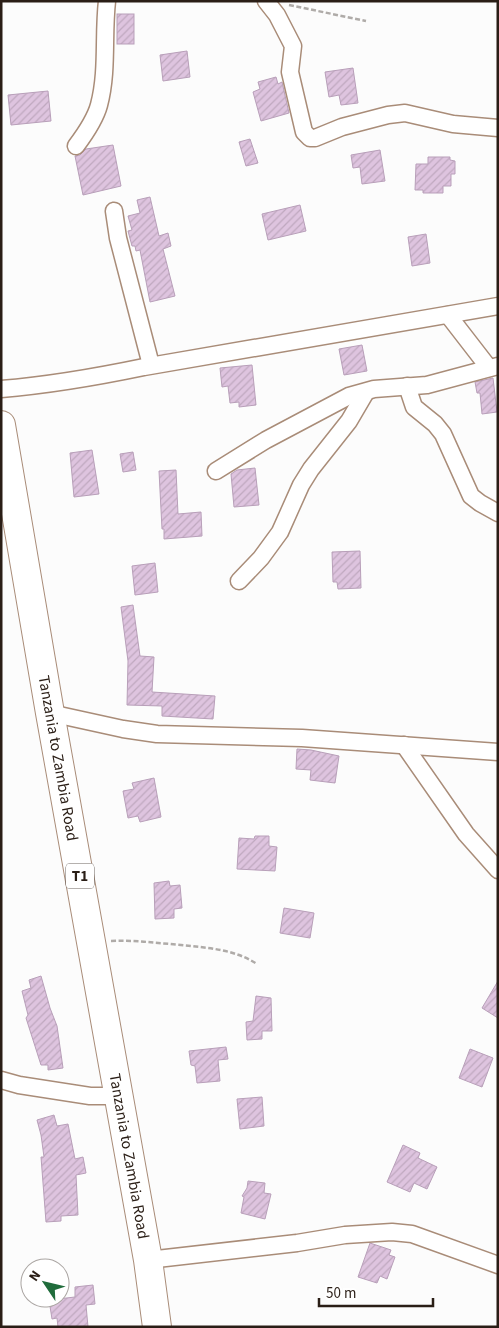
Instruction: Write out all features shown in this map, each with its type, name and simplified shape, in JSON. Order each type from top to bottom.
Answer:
[{"type":"highway","name":"Tanzania to Zambia Road","points":[[1,425],[50,713],[148,1260],[157,1327]]},
{"type":"street","points":[[76,146],[99,105],[106,54],[107,1]]},
{"type":"street","points":[[267,2],[277,15],[292,46],[290,78],[304,132],[308,137],[316,138],[342,127],[405,113],[453,124],[498,128]]},
{"type":"street","points":[[114,211],[118,238],[151,366]]},
{"type":"street","points":[[1,389],[57,384],[99,377],[151,366],[498,306]]},
{"type":"street","points":[[216,471],[266,440],[349,396],[427,384],[493,367],[448,315]]},
{"type":"street","points":[[407,386],[414,407],[435,424],[443,434],[471,496],[498,512]]},
{"type":"street","points":[[239,581],[261,558],[280,532],[301,485],[311,469],[349,421],[366,392]]},
{"type":"street","points":[[50,713],[123,729],[157,734],[302,738],[498,752]]},
{"type":"street","points":[[404,745],[466,834],[498,870]]},
{"type":"street","points":[[1,1080],[90,1096],[119,1096]]},
{"type":"street","points":[[148,1260],[297,1243],[345,1235],[392,1232],[412,1234],[498,1265]]},
{"type":"path","points":[[267,2],[286,4],[366,21]]},
{"type":"path","points":[[92,942],[136,940],[220,950],[241,955],[257,964]]},
{"type":"building","points":[[117,14],[134,14],[134,44],[117,44]]},
{"type":"building","points":[[187,51],[190,77],[163,81],[160,55]]},
{"type":"building","points":[[353,68],[358,103],[341,105],[339,95],[329,97],[325,72]]},
{"type":"building","points":[[276,77],[278,84],[282,82],[289,113],[261,121],[253,92],[260,89],[258,82]]},
{"type":"building","points":[[48,91],[51,121],[11,125],[8,95]]},
{"type":"building","points":[[250,139],[258,163],[246,166],[239,142]]},
{"type":"building","points":[[113,145],[121,186],[83,195],[75,156],[80,155],[86,149]]},
{"type":"building","points":[[380,150],[385,181],[362,184],[360,167],[353,168],[351,155]]},
{"type":"building","points":[[428,157],[450,157],[450,160],[455,161],[455,174],[451,174],[451,186],[443,186],[443,193],[423,193],[423,190],[415,190],[416,164],[428,164]]},
{"type":"building","points":[[150,197],[159,236],[168,233],[171,246],[163,249],[175,296],[150,302],[140,250],[136,251],[135,246],[132,246],[128,231],[132,230],[128,216],[140,213],[137,200]]},
{"type":"building","points":[[300,205],[306,231],[268,240],[262,214]]},
{"type":"building","points":[[426,234],[430,263],[412,266],[408,237]]},
{"type":"building","points":[[362,345],[367,371],[344,375],[339,349]]},
{"type":"building","points":[[252,365],[256,405],[239,407],[239,402],[230,403],[228,386],[222,387],[220,368]]},
{"type":"building","points":[[493,378],[497,412],[482,414],[480,393],[477,393],[475,382]]},
{"type":"building","points":[[92,450],[99,494],[74,497],[70,453]]},
{"type":"building","points":[[133,452],[136,470],[123,472],[120,454]]},
{"type":"building","points":[[255,468],[259,505],[234,507],[231,474],[237,470]]},
{"type":"building","points":[[176,470],[178,514],[201,512],[202,536],[164,539],[159,471]]},
{"type":"building","points":[[360,551],[361,588],[338,589],[337,582],[333,582],[332,552]]},
{"type":"building","points":[[155,563],[158,592],[135,595],[132,566]]},
{"type":"building","points":[[133,605],[140,656],[154,657],[152,692],[215,696],[213,719],[162,716],[162,706],[127,705],[128,661],[121,607]]},
{"type":"building","points":[[297,749],[339,756],[335,783],[310,780],[311,770],[296,769]]},
{"type":"building","points":[[154,778],[161,817],[140,822],[138,816],[128,818],[123,791],[134,789],[132,783]]},
{"type":"building","points":[[255,836],[269,836],[269,846],[277,847],[275,871],[237,869],[239,838],[254,839]]},
{"type":"building","points":[[169,881],[170,886],[180,885],[182,908],[174,909],[174,918],[155,919],[154,883]]},
{"type":"building","points":[[284,908],[314,913],[310,938],[280,933]]},
{"type":"building","points":[[41,976],[57,1026],[63,1068],[48,1070],[48,1065],[41,1065],[26,1018],[28,1015],[22,991],[31,988],[29,980]]},
{"type":"building","points":[[498,981],[498,1018],[482,1008]]},
{"type":"building","points":[[256,996],[271,998],[272,1031],[262,1031],[262,1039],[247,1040],[246,1022],[253,1021]]},
{"type":"building","points":[[226,1047],[228,1059],[218,1060],[220,1081],[197,1083],[195,1066],[191,1065],[189,1051]]},
{"type":"building","points":[[470,1049],[493,1058],[482,1087],[459,1078]]},
{"type":"building","points":[[262,1097],[264,1126],[240,1129],[237,1099]]},
{"type":"building","points":[[54,1115],[57,1126],[68,1124],[75,1159],[83,1157],[86,1173],[76,1175],[78,1215],[61,1216],[61,1221],[46,1222],[41,1157],[44,1157],[37,1120]]},
{"type":"building","points":[[403,1145],[420,1153],[418,1158],[437,1167],[427,1189],[414,1183],[410,1192],[387,1182]]},
{"type":"building","points":[[248,1181],[265,1183],[264,1193],[271,1194],[265,1219],[241,1213],[244,1197],[242,1196],[247,1188]]},
{"type":"building","points":[[370,1243],[391,1250],[389,1255],[395,1257],[387,1279],[380,1276],[377,1283],[358,1277]]},
{"type":"building","points":[[93,1285],[95,1304],[86,1305],[88,1327],[58,1327],[57,1318],[52,1319],[50,1308],[70,1308],[70,1298],[75,1297],[75,1287]]}]
